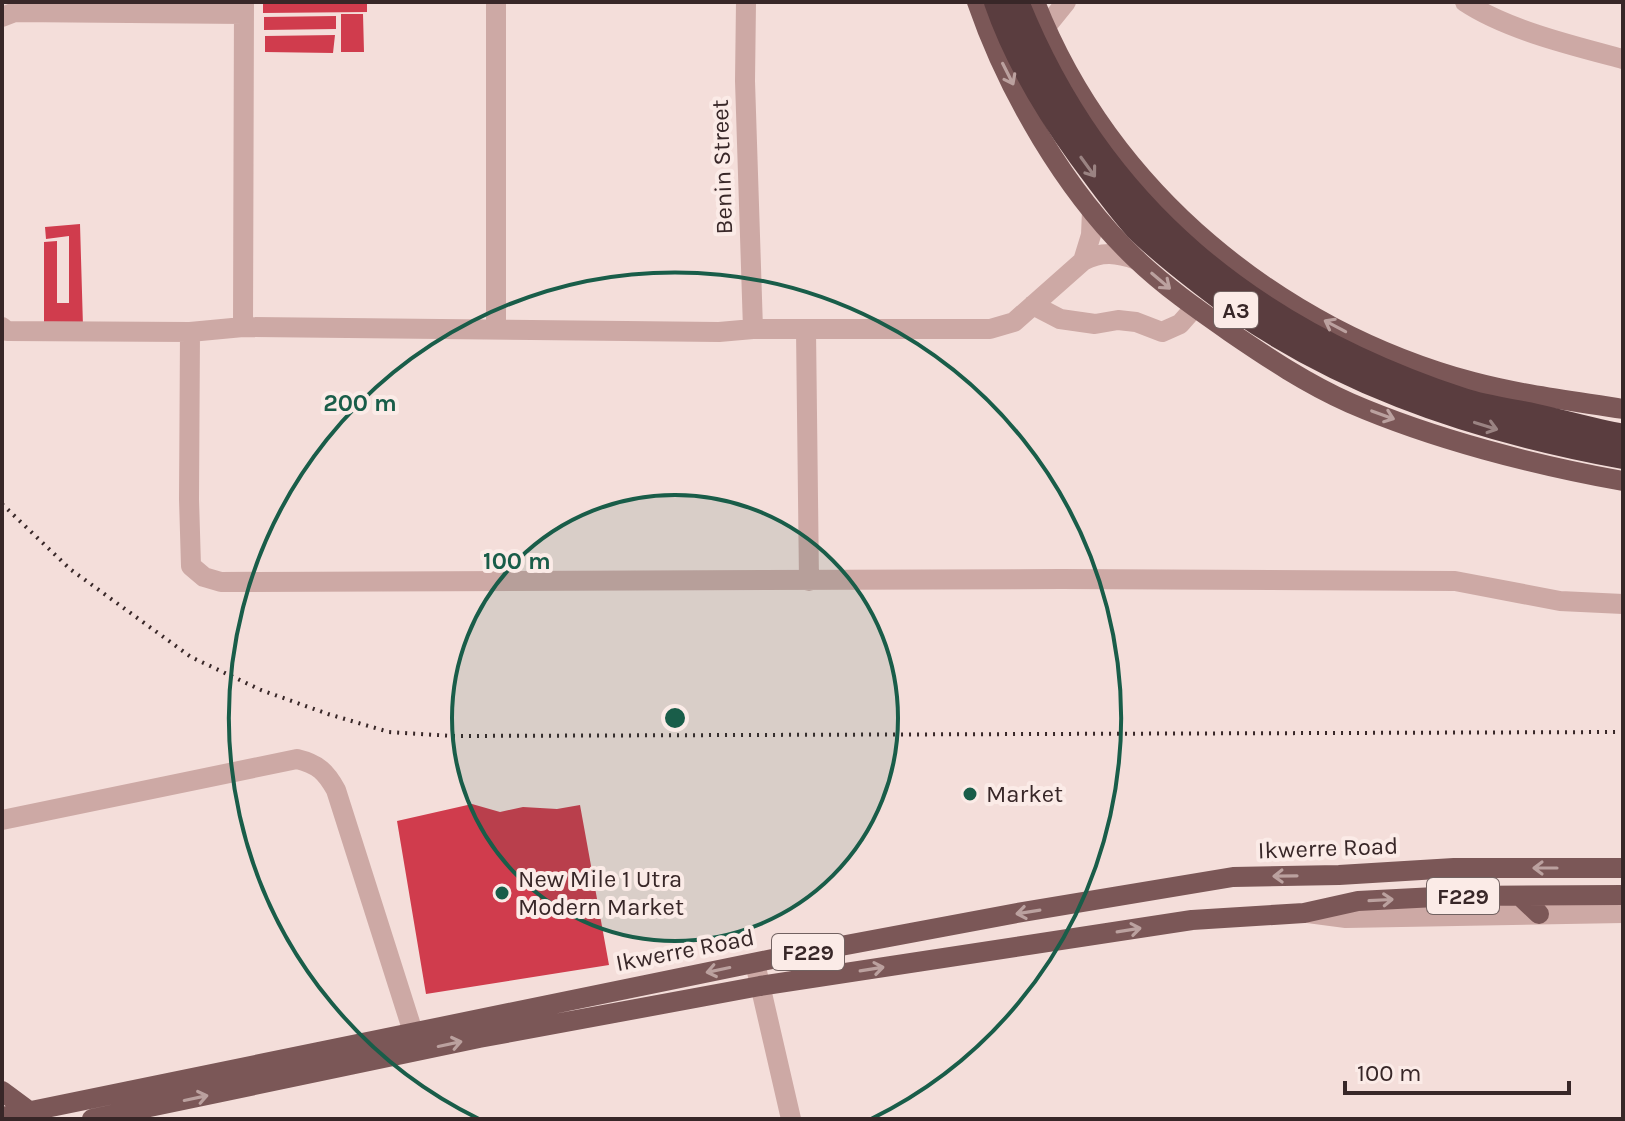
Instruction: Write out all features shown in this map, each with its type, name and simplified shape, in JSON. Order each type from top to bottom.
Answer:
[{"type":"highway","name":"A3","points":[[996,2],[1005,27],[1043,100],[1100,184],[1159,249],[1227,304],[1337,370],[1391,394],[1490,428],[1614,445]]},
{"type":"highway","name":"A3","points":[[1017,2],[1056,87],[1087,135],[1149,212],[1238,289],[1281,319],[1361,361],[1466,401],[1614,445]]},
{"type":"main road","points":[[977,2],[1020,97],[1058,162],[1092,211],[1137,260],[1195,307],[1303,379],[1350,403],[1481,448],[1623,481]]},
{"type":"main road","points":[[1035,2],[1071,79],[1141,179],[1254,281],[1284,300],[1404,358],[1472,381],[1623,409]]},
{"type":"main road","points":[[1454,868],[1455,896]]},
{"type":"main road","name":"Ikwerre Road","points":[[2,1117],[755,963],[1017,913],[1233,877],[1454,868],[1623,868]]},
{"type":"main road","name":"F229","points":[[1304,913],[1358,901],[1455,896],[1623,895]]},
{"type":"main road","points":[[1521,897],[1539,914]]},
{"type":"main road","name":"Ikwerre Road","points":[[92,1119],[479,1038],[760,986],[1192,920],[1304,913]]},
{"type":"main road","points":[[2,1091],[29,1111]]},
{"type":"street","points":[[496,2],[496,329]]},
{"type":"street","name":"Benin Street","points":[[746,2],[745,81],[753,329]]},
{"type":"street","points":[[1045,28],[1066,2]]},
{"type":"street","points":[[1465,2],[1570,45],[1623,59]]},
{"type":"street","points":[[2,17],[15,12],[244,8],[243,327]]},
{"type":"street","points":[[1083,261],[1091,235],[1092,211]]},
{"type":"street","points":[[2,327],[7,331],[190,332],[243,327],[719,332],[753,329],[990,329],[1007,326],[1083,261],[1104,253],[1137,260]]},
{"type":"street","points":[[1033,305],[1060,319],[1095,324],[1118,320],[1136,322],[1162,332],[1180,324],[1195,307]]},
{"type":"street","points":[[806,330],[809,581]]},
{"type":"street","points":[[190,332],[191,566],[204,577],[221,582],[1455,581],[1560,601],[1623,604]]},
{"type":"street","points":[[2,820],[297,759],[311,762],[325,772],[336,790],[413,1032]]},
{"type":"street","name":"Ikwerre Road","points":[[1304,913],[1346,918],[1623,913]]},
{"type":"street","points":[[755,963],[791,1119]]},
{"type":"building","points":[[263,2],[367,2],[367,12],[263,13]]},
{"type":"building","points":[[341,14],[363,14],[364,52],[341,52]]},
{"type":"building","points":[[336,16],[336,29],[264,30],[264,17]]},
{"type":"building","points":[[335,35],[333,53],[265,52],[265,36]]},
{"type":"building","points":[[80,224],[83,326],[44,326],[44,242],[57,241],[57,303],[69,303],[69,236],[46,239],[45,227]]},
{"type":"building","name":"New Mile 1 Utra Modern Market","points":[[472,804],[500,812],[523,807],[557,809],[580,805],[609,965],[426,994],[397,821]]},
{"type":"railway","points":[[2,504],[70,569],[191,657],[261,690],[389,732],[453,736],[1623,732]]},
{"type":"place","name":"Market","points":[[970,794]]},
{"type":"place","name":"New Mile 1 Utra Modern Market","points":[[502,893]]}]
